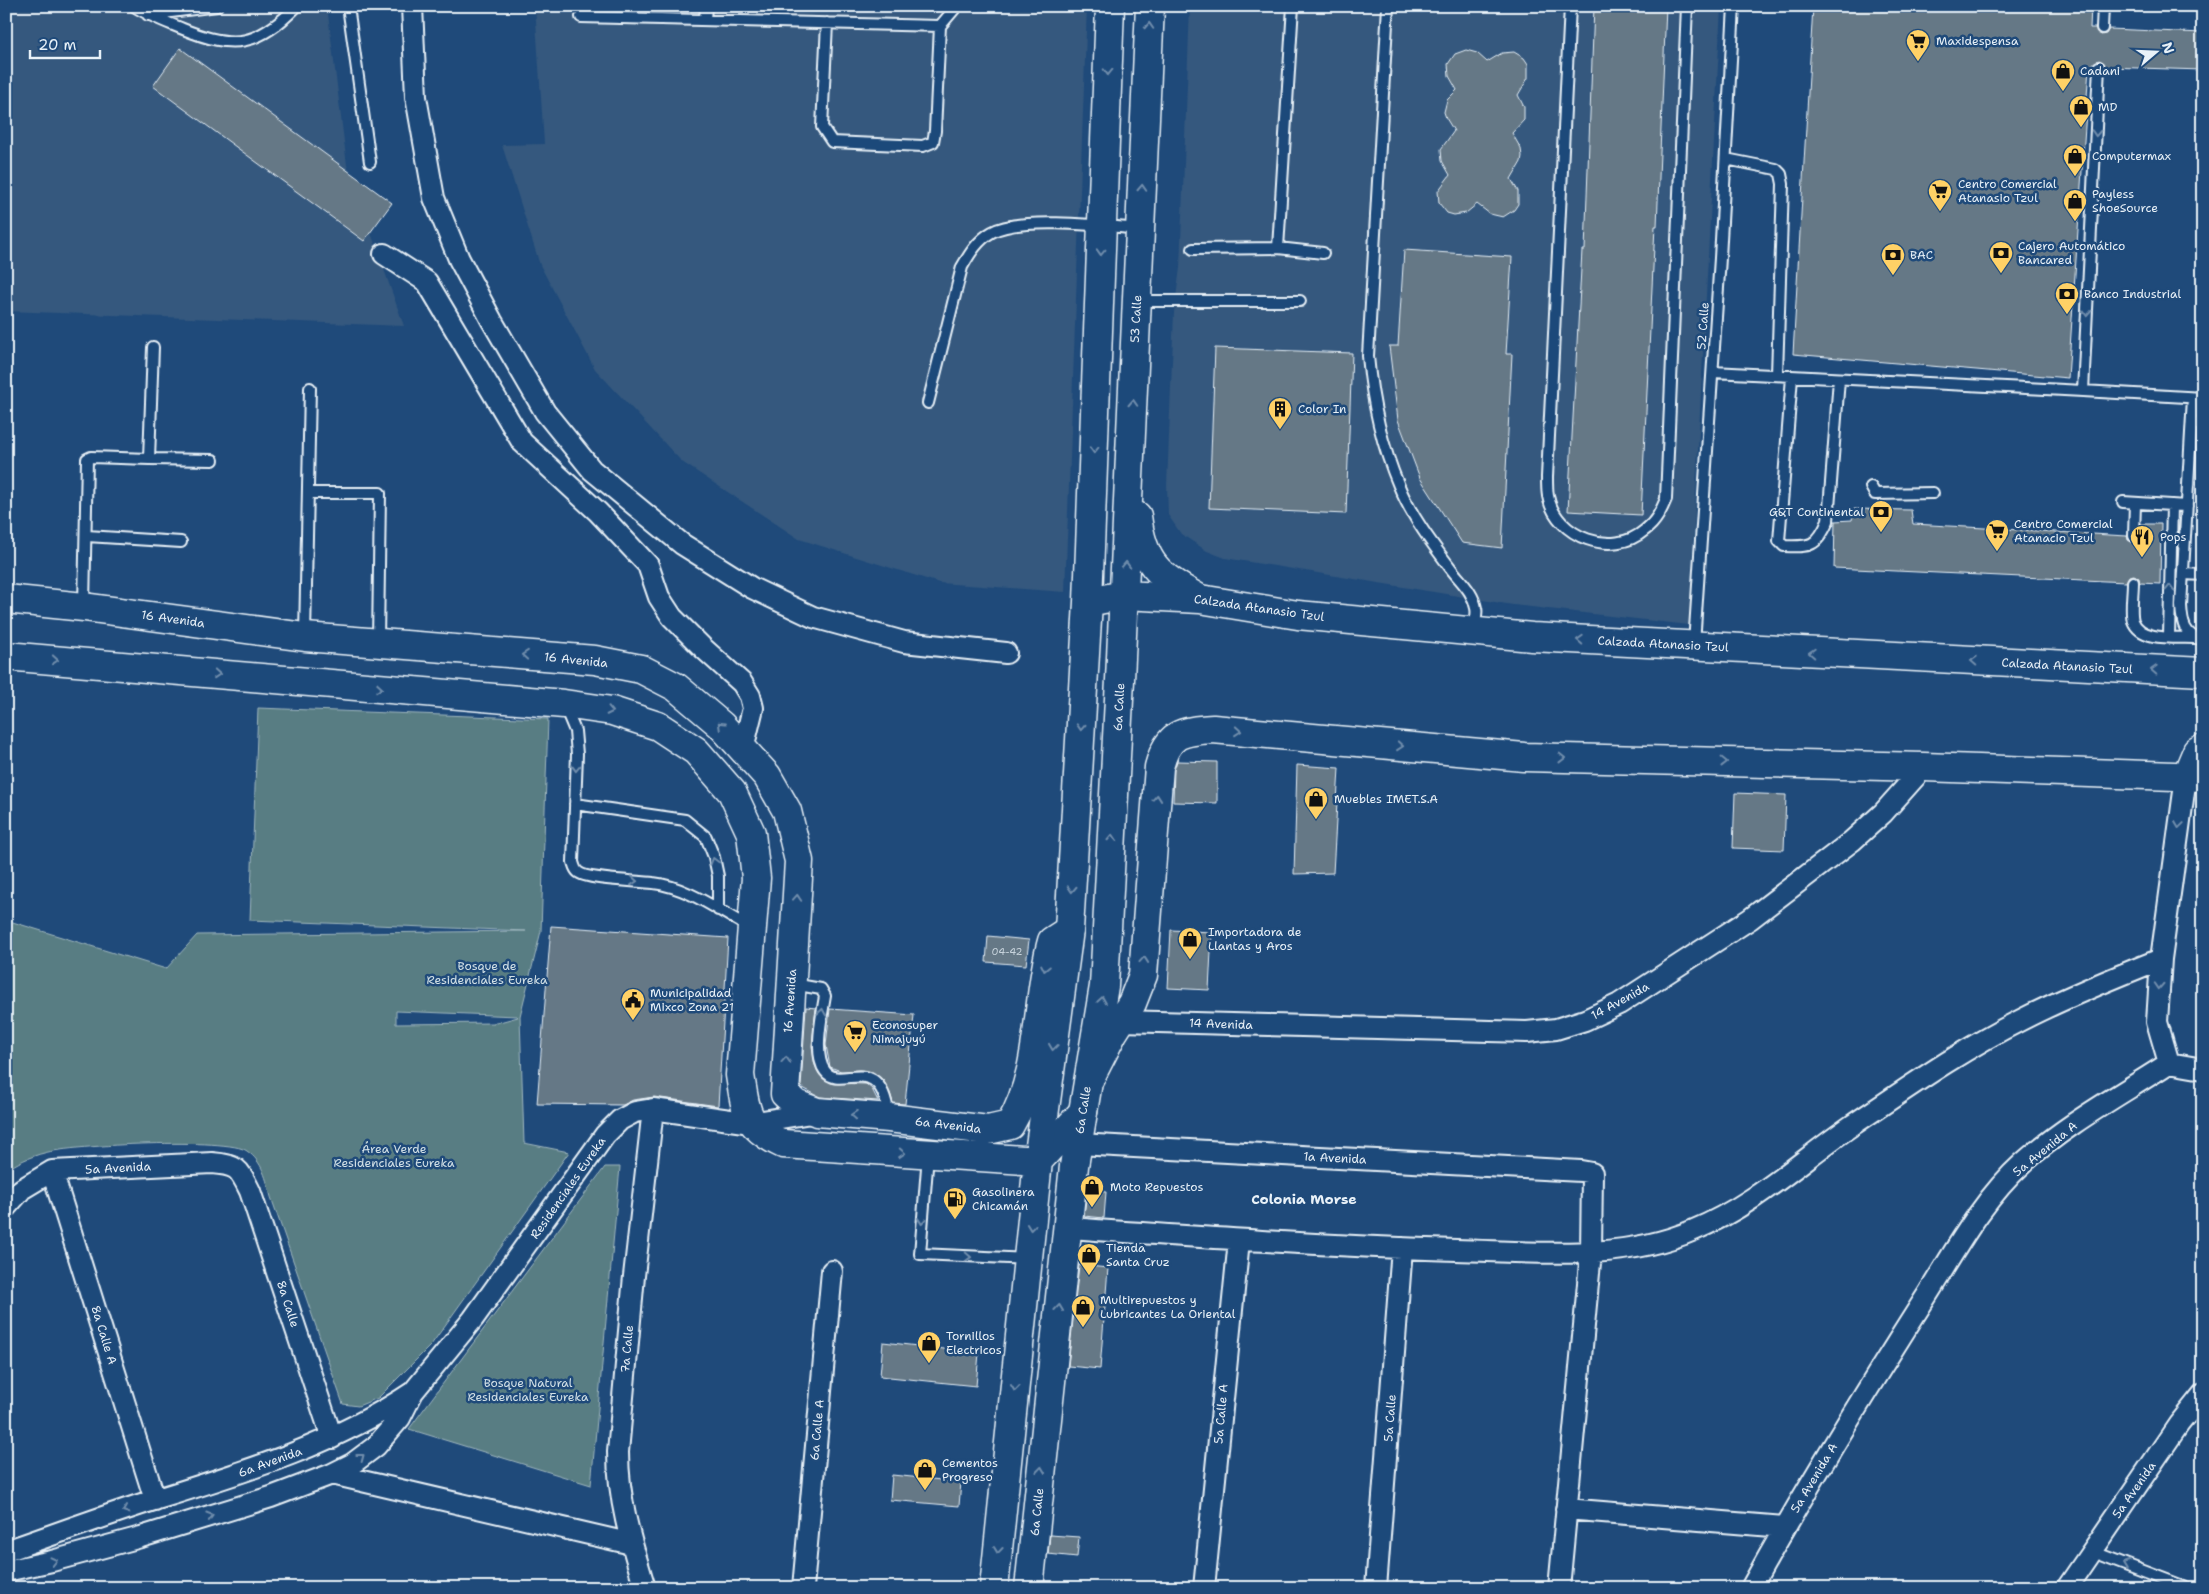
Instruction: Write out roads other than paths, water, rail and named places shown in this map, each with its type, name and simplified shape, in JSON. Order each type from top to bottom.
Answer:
[{"type":"main road","points":[[994,1588],[1038,1161],[1069,930],[1087,631],[1110,6]]},
{"type":"main road","name":"53 Calle","points":[[1123,631],[1150,6]]},
{"type":"main road","points":[[1130,460],[1139,532],[1150,562],[1174,584],[1200,599]]},
{"type":"main road","name":"Calzada Atanasio Tzul","points":[[1088,602],[1124,595],[1200,599],[1298,615],[1532,637],[2203,672]]},
{"type":"main road","name":"16 Avenida","points":[[6,599],[84,607],[305,637],[595,660],[642,669],[676,687],[721,725],[743,749],[767,776],[787,811],[799,861],[784,1082],[785,1094],[806,1108]]},
{"type":"main road","name":"6a Calle","points":[[1028,1588],[1078,1144],[1104,986],[1123,631]]},
{"type":"main road","points":[[6,656],[564,704],[612,711],[658,726],[696,751],[732,792],[751,833],[756,878],[740,1075],[744,1104],[751,1123],[763,1133],[783,1144],[1038,1161]]},
{"type":"main road","points":[[1088,1082],[1138,991],[1143,975],[1160,767],[1164,749],[1174,738],[1189,730],[1213,729],[1524,757],[1924,767],[2194,777],[2198,751],[2203,748]]},
{"type":"main road","name":"6a Avenida","points":[[806,1108],[988,1130],[1010,1125],[1020,1109],[1032,1066],[1045,968],[1052,941],[1069,930]]},
{"type":"main road","points":[[1038,1161],[1083,1112]]},
{"type":"street","points":[[412,6],[416,97],[434,198],[459,259],[492,321],[545,412],[592,470],[682,544],[752,588],[813,616],[904,642],[1006,653]]},
{"type":"street","points":[[384,254],[427,282],[522,442],[598,512],[648,565],[659,597],[672,617],[742,683],[750,696],[753,708],[743,749]]},
{"type":"street","name":"14 Avenida","points":[[1121,1021],[1527,1032],[1556,1029],[1585,1020],[1620,1004],[1758,914],[1852,841],[1883,813],[1924,767]]},
{"type":"street","points":[[2194,777],[2161,959],[2157,1022],[2169,1063],[2203,1069]]},
{"type":"street","points":[[1068,1228],[1239,1240],[1577,1254],[1654,1245],[1695,1230],[1746,1204],[1850,1127],[1951,1060],[2018,1021],[2082,990],[2161,959]]},
{"type":"street","name":"5a Avenida A","points":[[1751,1588],[1784,1527],[1897,1343],[1990,1198],[2023,1163],[2061,1133],[2169,1063]]},
{"type":"street","name":"Residenciales Eureka","points":[[413,1392],[504,1278],[605,1135],[620,1120],[636,1112],[653,1109],[751,1123],[806,1108]]},
{"type":"street","name":"7a Calle","points":[[645,1588],[623,1510],[618,1482],[618,1452],[634,1276],[653,1109]]},
{"type":"street","name":"1a Avenida","points":[[1078,1144],[1581,1171],[1592,1174],[1591,1252]]},
{"type":"street","name":"5a Avenida","points":[[6,1207],[22,1189],[52,1171],[212,1163],[231,1164],[240,1171]]},
{"type":"street","name":"8a Calle A","points":[[52,1171],[155,1500]]},
{"type":"street","name":"8a Calle","points":[[240,1171],[250,1191],[332,1438]]},
{"type":"street","name":"5a Calle A","points":[[1204,1588],[1239,1240]]},
{"type":"street","name":"5a Calle","points":[[1376,1588],[1402,1248]]},
{"type":"street","points":[[1559,1588],[1591,1252]]},
{"type":"street","name":"6a Calle A","points":[[803,1588],[832,1271]]},
{"type":"street","points":[[6,1571],[52,1561],[141,1537],[271,1497],[332,1474],[352,1464],[376,1446],[400,1418],[413,1392]]},
{"type":"street","name":"6a Avenida","points":[[6,1551],[284,1458],[332,1438],[391,1407],[413,1392]]},
{"type":"street","name":"5a Avenida","points":[[2067,1588],[2179,1424],[2203,1394]]},
{"type":"street","points":[[332,1474],[632,1544]]},
{"type":"street","points":[[1566,1509],[1784,1527]]},
{"type":"lane","points":[[134,6],[147,15],[208,39],[225,43],[256,38],[268,32],[297,6]]},
{"type":"lane","points":[[147,15],[217,6]]},
{"type":"lane","points":[[348,6],[370,162]]},
{"type":"lane","points":[[706,6],[706,20]]},
{"type":"lane","points":[[827,23],[822,127],[825,135],[832,142],[923,146],[933,142],[935,131],[940,26],[956,6]]},
{"type":"lane","points":[[1278,248],[1293,6]]},
{"type":"lane","points":[[1388,6],[1368,356],[1372,396],[1384,445],[1399,488],[1422,527],[1452,570],[1472,594],[1477,611],[1473,632]]},
{"type":"lane","points":[[1570,6],[1546,477],[1548,497],[1557,516],[1570,530],[1588,540],[1607,544],[1627,540],[1644,531],[1658,517],[1666,499],[1687,6]]},
{"type":"lane","name":"52 Calle","points":[[1694,646],[1713,372],[1734,6]]},
{"type":"lane","points":[[2102,28],[2103,6]]},
{"type":"lane","points":[[581,17],[940,26]]},
{"type":"lane","points":[[2083,391],[2099,67]]},
{"type":"lane","points":[[1726,159],[1776,169],[1781,174],[1776,375]]},
{"type":"lane","points":[[928,403],[962,267],[973,248],[991,232],[1008,226],[1078,224],[1140,229]]},
{"type":"lane","points":[[1193,249],[1278,248],[1323,253]]},
{"type":"lane","points":[[1137,301],[1300,301]]},
{"type":"lane","points":[[149,459],[153,347]]},
{"type":"lane","points":[[1713,372],[2198,398],[2192,424],[2182,617],[2185,630],[2189,635],[2199,639]]},
{"type":"lane","points":[[1792,377],[1779,541],[1784,546],[1807,547],[1824,531],[1828,521],[1839,379]]},
{"type":"lane","points":[[305,637],[310,388]]},
{"type":"lane","points":[[2192,424],[2203,424]]},
{"type":"lane","points":[[84,607],[87,536],[87,459],[91,457],[213,460]]},
{"type":"lane","points":[[1871,487],[1875,494],[1933,493]]},
{"type":"lane","points":[[308,493],[380,494],[378,643]]},
{"type":"lane","points":[[2123,502],[2187,506]]},
{"type":"lane","points":[[2134,536],[2135,503]]},
{"type":"lane","points":[[2169,636],[2172,505]]},
{"type":"lane","points":[[87,536],[181,542]]},
{"type":"lane","points":[[2184,574],[2203,574]]},
{"type":"lane","points":[[2133,582],[2133,620],[2137,629],[2148,636],[2199,639]]},
{"type":"lane","points":[[564,704],[574,731],[577,754],[573,862],[577,872],[582,875],[613,880],[656,883],[695,896],[752,929]]},
{"type":"lane","points":[[575,804],[685,820],[706,836],[714,856],[718,876],[718,910]]},
{"type":"lane","points":[[791,984],[821,989],[825,996],[818,1047],[825,1071],[832,1076],[866,1077],[875,1081],[881,1086],[889,1118]]},
{"type":"lane","points":[[928,1155],[920,1254],[1028,1260]]},
{"type":"lane","points":[[2092,1551],[2188,1588]]},
{"type":"place","name":"Maxidespensa","points":[[1918,62]]},
{"type":"place","name":"Cadani","points":[[2063,92]]},
{"type":"place","name":"MD","points":[[2081,128]]},
{"type":"place","name":"Computermax","points":[[2075,177]]},
{"type":"place","name":"Centro Comercial Atanasio Tzul","points":[[1940,212]]},
{"type":"place","name":"Payless ShoeSource","points":[[2075,222]]},
{"type":"place","name":"Cajero Automático Bancared","points":[[2001,274]]},
{"type":"place","name":"BAC","points":[[1893,276]]},
{"type":"place","name":"Banco Industrial","points":[[2067,315]]},
{"type":"place","name":"Color In","points":[[1280,430]]},
{"type":"place","name":"G&T Continental","points":[[1881,533]]},
{"type":"place","name":"Centro Comercial Atanacio Tzul","points":[[1997,552]]},
{"type":"place","name":"Pops","points":[[2142,558]]},
{"type":"place","name":"Muebles IMET.S.A","points":[[1316,820]]},
{"type":"place","name":"Importadora de Llantas y Aros","points":[[1190,960]]},
{"type":"place","name":"Municipalidad Mixco Zona 21","points":[[633,1021]]},
{"type":"place","name":"Econosuper Nimajuyú","points":[[855,1053]]},
{"type":"place","name":"Moto Repuestos","points":[[1092,1208]]},
{"type":"place","name":"Gasolinera Chicamán","points":[[955,1220]]},
{"type":"place","name":"Tienda Santa Cruz","points":[[1089,1276]]},
{"type":"place","name":"Multirepuestos y Lubricantes La Oriental","points":[[1083,1328]]},
{"type":"place","name":"Tornillos Electricos","points":[[929,1364]]},
{"type":"place","name":"Cementos Progreso","points":[[925,1491]]},
{"type":"district","name":"Colonia Morse","points":[[1304,1199]]},
{"type":"park label","name":"Bosque de Residenciales Eureka","points":[[487,973]]},
{"type":"park label","name":"Área Verde Residenciales Eureka","points":[[394,1156]]},
{"type":"park label","name":"Bosque Natural Residenciales Eureka","points":[[528,1390]]}]
